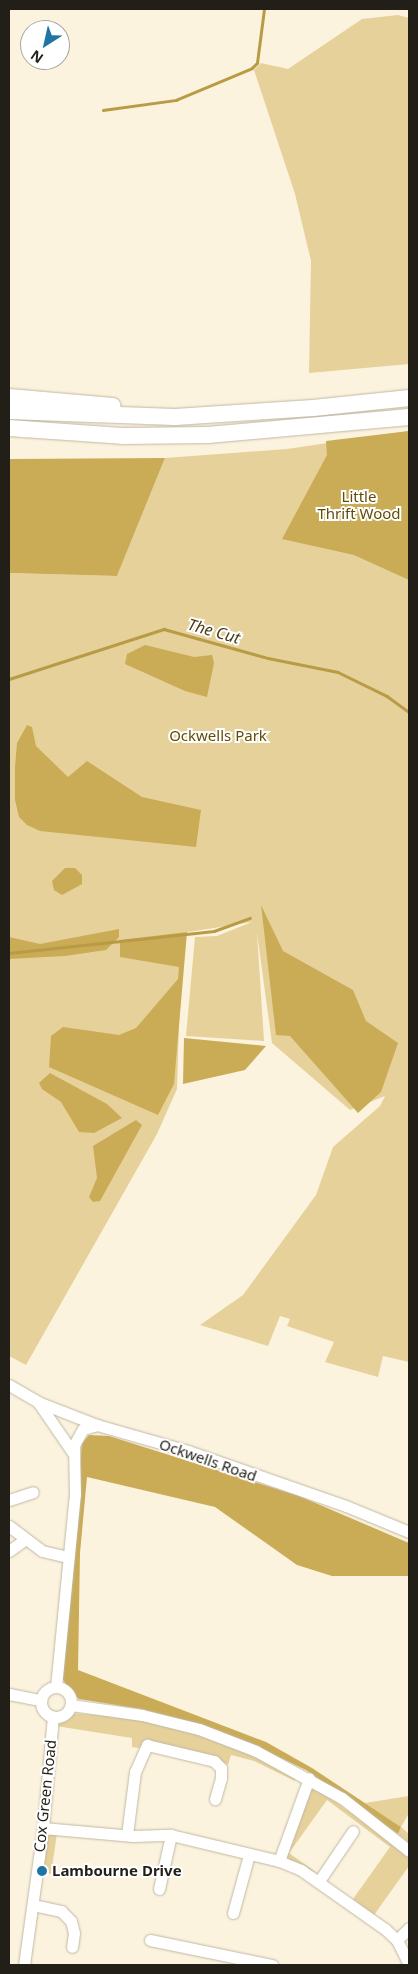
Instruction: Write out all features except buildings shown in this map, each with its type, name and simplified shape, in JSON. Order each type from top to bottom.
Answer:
[{"type":"highway","points":[[9,397],[207,414]]},
{"type":"highway","points":[[9,411],[142,417],[313,408],[409,398]]},
{"type":"highway","points":[[9,440],[66,441],[122,436],[267,432],[409,417]]},
{"type":"highway","points":[[9,428],[122,436]]},
{"type":"street","name":"Ockwells Road","points":[[9,1385],[38,1402],[97,1424],[188,1451],[346,1506],[409,1532]]},
{"type":"street","points":[[38,1402],[73,1453]]},
{"type":"street","points":[[56,1687],[74,1494],[74,1445],[83,1428],[97,1424]]},
{"type":"street","points":[[9,1500],[33,1492]]},
{"type":"street","points":[[9,1526],[24,1540],[42,1551],[68,1557]]},
{"type":"street","points":[[9,1551],[24,1540]]},
{"type":"street","points":[[56,1687],[69,1694],[71,1705],[66,1713],[53,1717],[42,1709],[41,1700],[44,1692],[56,1687]]},
{"type":"street","points":[[9,1694],[41,1700]]},
{"type":"street","points":[[71,1705],[142,1715],[198,1729],[256,1751],[309,1778],[342,1798],[409,1851]]},
{"type":"street","name":"Cox Green Road","points":[[24,1965],[43,1828],[53,1717]]},
{"type":"street","points":[[128,1835],[136,1772],[147,1744],[214,1761],[220,1768],[221,1778],[215,1799]]},
{"type":"street","points":[[280,1861],[309,1778]]},
{"type":"street","points":[[43,1828],[128,1835],[171,1835],[280,1861],[319,1881],[398,1940],[409,1965]]},
{"type":"street","points":[[319,1881],[353,1831]]},
{"type":"street","points":[[159,1889],[158,1876],[171,1835]]},
{"type":"street","points":[[233,1913],[249,1854]]},
{"type":"street","points":[[33,1905],[61,1912],[71,1921],[74,1933],[72,1947]]},
{"type":"street","points":[[398,1940],[409,1928]]},
{"type":"street","points":[[150,1939],[272,1965]]},
{"type":"green space","points":[[398,15],[409,18],[409,364],[309,373],[311,261],[295,194],[254,70],[261,63],[288,69],[362,19]]},
{"type":"green space","name":"Ockwells Park","points":[[409,431],[409,1362],[383,1356],[378,1377],[325,1362],[334,1342],[287,1326],[290,1319],[280,1316],[268,1346],[200,1325],[243,1295],[316,1195],[333,1147],[380,1106],[385,1096],[350,1110],[272,1043],[257,933],[264,1041],[186,1036],[195,937],[217,936],[252,922],[182,933],[177,1089],[157,1134],[26,1365],[9,1356],[9,573],[117,576],[165,458],[287,449]]},
{"type":"green space","name":"Little Thrift Wood","points":[[409,431],[409,580],[354,555],[282,539],[327,455],[326,441]]},
{"type":"green space","points":[[165,458],[117,576],[9,573],[9,459]]},
{"type":"green space","points":[[145,645],[194,657],[212,655],[214,663],[207,697],[185,691],[125,664],[127,654]]},
{"type":"green space","points":[[27,725],[32,727],[36,746],[68,777],[87,761],[142,797],[201,810],[196,847],[40,831],[27,825],[19,817],[15,800],[15,767],[17,743]]},
{"type":"green space","points":[[65,868],[75,868],[82,875],[82,884],[62,895],[54,890],[52,881]]},
{"type":"green space","points":[[261,905],[283,951],[353,990],[366,1021],[398,1043],[381,1092],[358,1113],[290,1036],[276,1035]]},
{"type":"green space","points":[[119,929],[119,937],[106,950],[65,956],[9,959],[9,937],[40,944]]},
{"type":"green space","points":[[187,932],[174,1084],[158,1115],[49,1067],[51,1036],[63,1027],[119,1035],[136,1028],[178,979],[179,967],[120,957],[120,940]]},
{"type":"green space","points":[[184,1038],[266,1046],[245,1070],[183,1084]]},
{"type":"green space","points":[[50,1073],[107,1104],[122,1118],[94,1133],[79,1132],[61,1102],[42,1089],[39,1083]]},
{"type":"green space","points":[[136,1120],[142,1125],[100,1201],[93,1202],[89,1197],[97,1178],[93,1146]]},
{"type":"green space","points":[[89,1435],[109,1436],[299,1496],[409,1543],[409,1576],[332,1576],[297,1565],[215,1507],[87,1477],[80,1553],[78,1670],[266,1742],[312,1768],[401,1827],[398,1834],[306,1770],[258,1747],[200,1724],[141,1709],[79,1699],[69,1690],[61,1676],[82,1443]]},
{"type":"green space","points":[[71,1713],[143,1719],[198,1733],[255,1754],[293,1774],[295,1781],[254,1761],[231,1755],[228,1765],[218,1760],[146,1741],[139,1748],[132,1747],[132,1738],[56,1726]]},
{"type":"green space","points":[[315,1787],[409,1855],[409,1866],[374,1915],[353,1899],[390,1847],[327,1800],[289,1853],[317,1873],[290,1861],[286,1855],[309,1789]]},
{"type":"green space","points":[[409,1796],[409,1813],[401,1827],[365,1803]]},
{"type":"green space","points":[[401,1827],[409,1834],[409,1843],[398,1834]]},
{"type":"green space","points":[[53,1833],[57,1833],[51,1874],[40,1872],[43,1840]]},
{"type":"waterway","points":[[103,110],[176,100],[252,68],[257,63],[264,9]]},
{"type":"waterway","name":"The Cut","points":[[9,679],[164,629],[268,658],[338,672],[387,696],[409,712]]},
{"type":"waterway","points":[[9,953],[214,931],[250,918]]},
{"type":"place","name":"Lambourne Drive","points":[[42,1871]]}]
